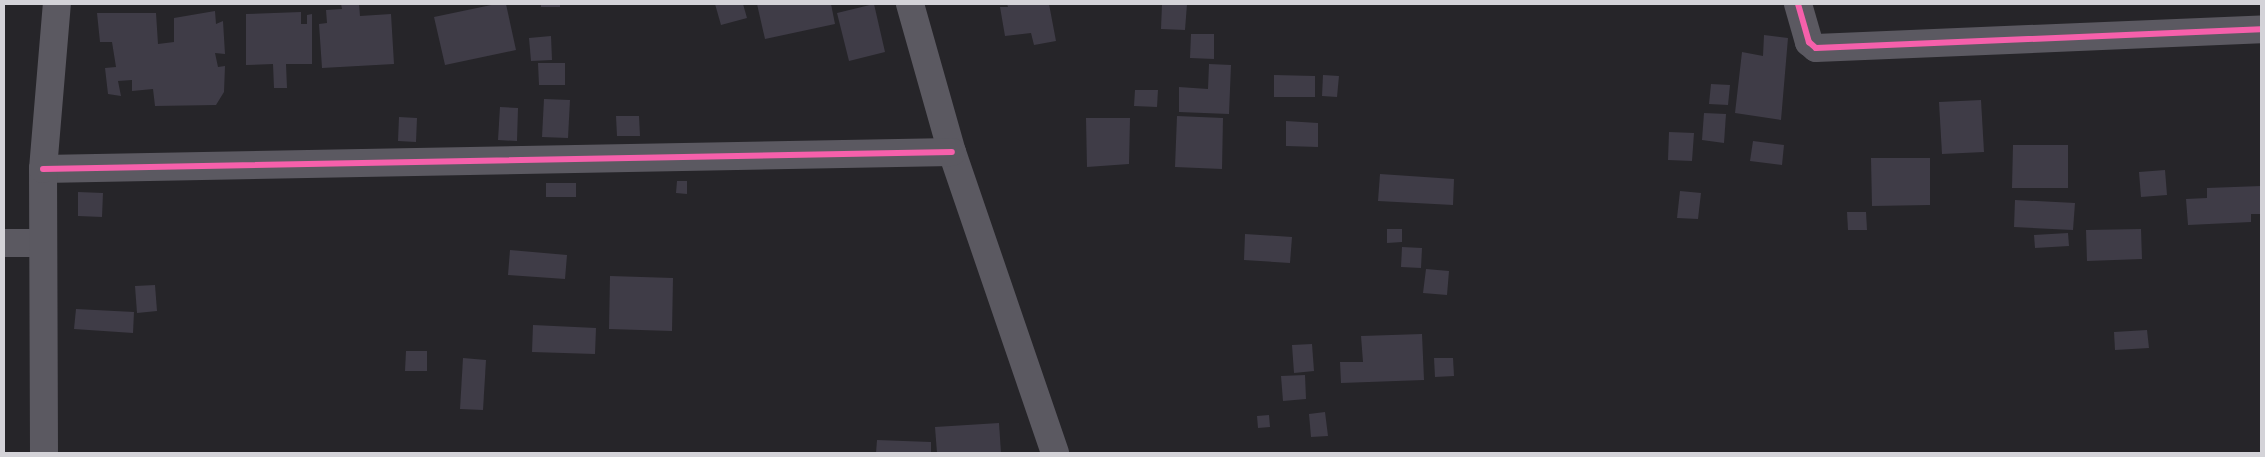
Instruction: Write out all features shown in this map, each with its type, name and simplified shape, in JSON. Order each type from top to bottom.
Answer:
[{"type":"street","points":[[44,453],[43,169],[57,4]]},
{"type":"street","points":[[910,4],[952,152],[1055,453]]},
{"type":"street","points":[[1798,4],[1809,42],[1816,48],[2261,29]]},
{"type":"street","points":[[43,169],[952,152]]},
{"type":"street","points":[[4,243],[42,243]]},
{"type":"building","points":[[341,4],[359,4],[360,16],[391,14],[394,64],[322,68],[319,24],[327,23],[326,10],[342,9]]},
{"type":"building","points":[[496,4],[506,4],[516,50],[445,65],[434,17]]},
{"type":"building","points":[[541,4],[560,4],[560,7],[541,7]]},
{"type":"building","points":[[715,4],[743,4],[747,18],[721,25]]},
{"type":"building","points":[[757,4],[831,4],[835,24],[765,39]]},
{"type":"building","points":[[874,4],[885,52],[849,61],[837,13]]},
{"type":"building","points":[[1007,4],[1049,4],[1056,41],[1034,45],[1031,33],[1005,36],[1000,7],[1008,7]]},
{"type":"building","points":[[1162,4],[1187,4],[1185,30],[1161,29]]},
{"type":"building","points":[[215,11],[216,24],[223,21],[225,54],[215,53],[218,67],[225,66],[224,92],[216,105],[155,106],[153,89],[132,91],[132,80],[118,81],[121,96],[108,94],[105,68],[116,67],[112,42],[100,42],[97,13],[156,13],[158,44],[174,42],[174,18]]},
{"type":"building","points":[[301,12],[301,24],[307,24],[307,15],[312,14],[312,64],[286,64],[287,88],[274,88],[273,64],[246,65],[246,14]]},
{"type":"building","points":[[1191,34],[1214,34],[1214,59],[1190,58]]},
{"type":"building","points":[[1764,35],[1788,38],[1781,120],[1735,113],[1742,52],[1763,56]]},
{"type":"building","points":[[551,36],[552,60],[531,61],[529,38]]},
{"type":"building","points":[[538,63],[565,63],[565,85],[539,85]]},
{"type":"building","points":[[1209,64],[1231,65],[1229,114],[1179,112],[1179,87],[1208,89]]},
{"type":"building","points":[[1274,75],[1315,76],[1315,97],[1274,97]]},
{"type":"building","points":[[1323,75],[1339,76],[1337,97],[1322,96]]},
{"type":"building","points":[[1711,84],[1730,85],[1728,105],[1709,104]]},
{"type":"building","points":[[1135,90],[1158,90],[1157,107],[1134,106]]},
{"type":"building","points":[[544,99],[570,100],[568,138],[542,137]]},
{"type":"building","points":[[1981,100],[1984,152],[1942,154],[1939,102]]},
{"type":"building","points":[[500,107],[518,108],[517,141],[498,140]]},
{"type":"building","points":[[1704,113],[1726,114],[1724,143],[1702,140]]},
{"type":"building","points":[[616,116],[639,116],[640,136],[617,136]]},
{"type":"building","points":[[1177,116],[1223,118],[1222,169],[1175,167]]},
{"type":"building","points":[[399,117],[417,118],[416,142],[398,141]]},
{"type":"building","points":[[1086,118],[1130,118],[1129,164],[1087,167]]},
{"type":"building","points":[[1286,121],[1318,123],[1318,147],[1286,146]]},
{"type":"building","points":[[1669,132],[1694,133],[1692,161],[1668,160]]},
{"type":"building","points":[[1753,141],[1784,145],[1782,165],[1750,161]]},
{"type":"building","points":[[2013,145],[2068,145],[2068,188],[2012,188]]},
{"type":"building","points":[[1871,158],[1930,158],[1930,205],[1872,206]]},
{"type":"building","points":[[2165,170],[2167,195],[2141,197],[2139,172]]},
{"type":"building","points":[[1380,174],[1454,179],[1453,205],[1378,201]]},
{"type":"building","points":[[677,181],[687,181],[687,194],[676,193]]},
{"type":"building","points":[[546,183],[576,183],[576,197],[546,197]]},
{"type":"building","points":[[2261,186],[2261,214],[2251,214],[2251,222],[2188,225],[2186,199],[2207,198],[2207,188]]},
{"type":"building","points":[[1680,191],[1701,193],[1698,219],[1677,218]]},
{"type":"building","points":[[78,192],[103,193],[102,217],[78,216]]},
{"type":"building","points":[[2015,200],[2075,203],[2073,230],[2014,227]]},
{"type":"building","points":[[1847,212],[1866,212],[1867,230],[1848,230]]},
{"type":"building","points":[[1387,229],[1402,229],[1402,242],[1387,243]]},
{"type":"building","points":[[2141,229],[2142,259],[2087,261],[2086,230]]},
{"type":"building","points":[[2068,233],[2069,246],[2035,248],[2034,235]]},
{"type":"building","points":[[1245,234],[1292,237],[1290,263],[1244,260]]},
{"type":"building","points":[[1402,247],[1422,248],[1421,268],[1401,267]]},
{"type":"building","points":[[510,250],[567,255],[565,279],[508,275]]},
{"type":"building","points":[[1426,269],[1449,271],[1447,295],[1423,293]]},
{"type":"building","points":[[610,276],[673,278],[672,331],[609,329]]},
{"type":"building","points":[[155,285],[157,311],[137,313],[135,286]]},
{"type":"building","points":[[76,309],[134,312],[133,333],[74,329]]},
{"type":"building","points":[[533,325],[596,328],[595,354],[532,352]]},
{"type":"building","points":[[2147,330],[2149,348],[2115,350],[2114,332]]},
{"type":"building","points":[[1422,334],[1424,380],[1341,383],[1340,362],[1363,362],[1361,336]]},
{"type":"building","points":[[1312,344],[1314,371],[1294,373],[1292,345]]},
{"type":"building","points":[[406,351],[427,351],[427,371],[405,371]]},
{"type":"building","points":[[463,358],[486,360],[483,410],[460,409]]},
{"type":"building","points":[[1434,358],[1453,358],[1454,376],[1435,377]]},
{"type":"building","points":[[1305,375],[1306,399],[1283,401],[1281,376]]},
{"type":"building","points":[[1325,412],[1328,436],[1311,437],[1309,414]]},
{"type":"building","points":[[1269,415],[1270,427],[1258,428],[1257,416]]},
{"type":"building","points":[[999,423],[1001,453],[937,453],[935,427]]},
{"type":"building","points":[[877,440],[931,442],[931,453],[876,453]]},
{"type":"cycle path","points":[[1798,4],[1809,42],[1816,48],[2261,29]]},
{"type":"cycle path","points":[[43,169],[952,152]]}]
